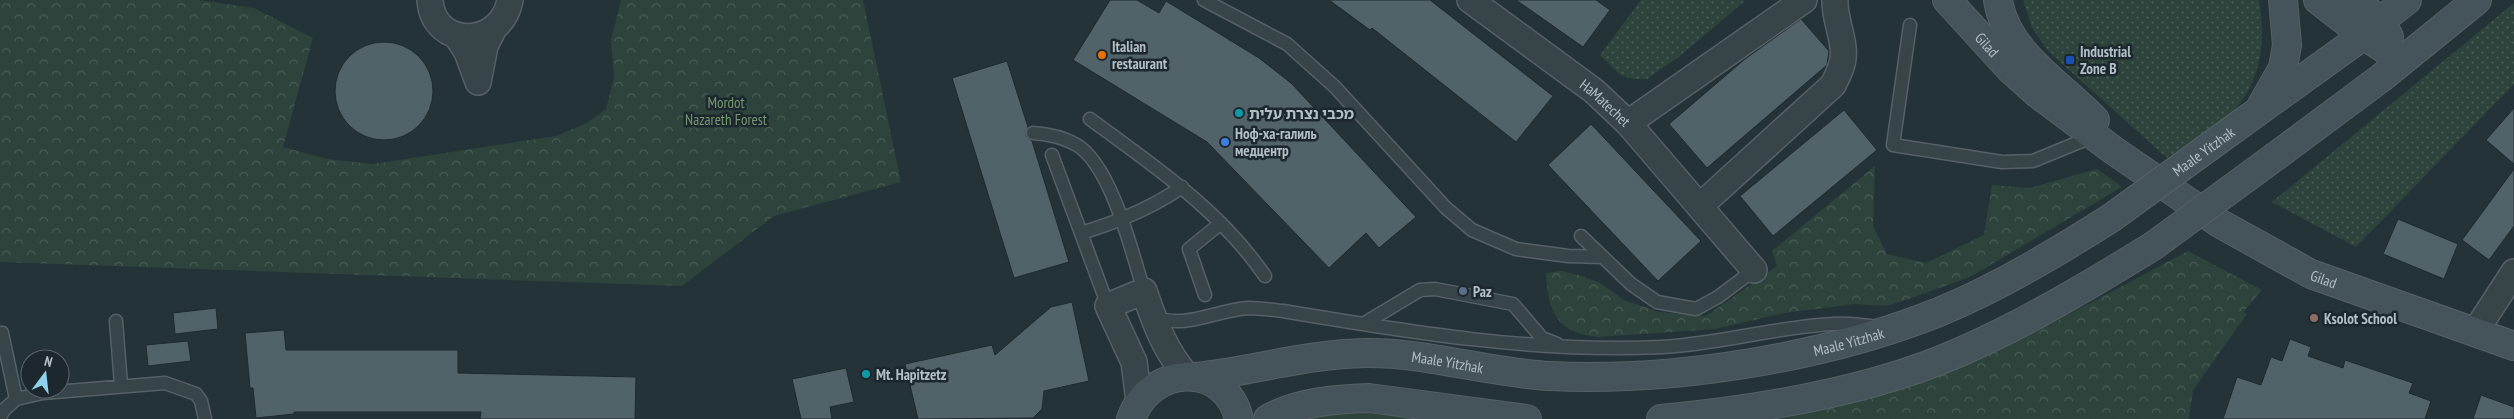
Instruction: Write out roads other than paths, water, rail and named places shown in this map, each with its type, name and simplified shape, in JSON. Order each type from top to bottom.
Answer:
[{"type":"main road","name":"Gilad","points":[[1947,0],[2009,68],[2038,94],[2099,132]]},
{"type":"main road","points":[[1955,0],[1966,0]]},
{"type":"main road","name":"Gilad","points":[[1998,0],[2000,14],[2009,34],[2029,58],[2099,132],[2150,176],[2219,223],[2311,274],[2514,346]]},
{"type":"main road","points":[[2257,113],[2283,68],[2287,45],[2283,0]]},
{"type":"main road","points":[[2318,0],[2372,28]]},
{"type":"main road","points":[[2353,0],[2372,28],[2402,60]]},
{"type":"main road","name":"Maale Yitzhak","points":[[1130,411],[1159,383],[1171,378],[1236,373],[1344,354],[1370,353],[1402,356],[1498,371],[1548,376],[1637,376],[1760,361],[1896,328],[1941,311],[2032,266],[2111,218],[2257,113],[2407,0]]},
{"type":"main road","points":[[1661,419],[1768,405],[1910,371],[1959,352],[2054,306],[2153,246],[2381,78],[2477,0]]},
{"type":"main road","points":[[1191,377],[1207,381],[1224,392],[1235,408],[1239,419]]},
{"type":"main road","points":[[1268,419],[1298,407],[1348,399],[1369,398],[1527,419]]},
{"type":"street","name":"HaMatechet","points":[[1470,0],[1594,91],[1628,123],[1743,41]]},
{"type":"street","points":[[1743,41],[1783,0]]},
{"type":"street","points":[[1743,41],[1804,0]]},
{"type":"street","points":[[1700,206],[1833,85],[1842,65],[1842,44],[1834,13],[1834,0]]},
{"type":"street","points":[[429,2],[436,18],[444,28],[456,35],[468,38],[481,36],[508,11]]},
{"type":"street","points":[[456,35],[467,52],[478,82],[486,46],[508,11]]},
{"type":"street","points":[[1628,123],[1754,270]]},
{"type":"street","points":[[2474,332],[2514,272]]},
{"type":"street","points":[[1130,411],[1134,362],[1108,306],[1144,291],[1168,351],[1191,377]]},
{"type":"lane","points":[[1204,0],[1287,44],[1335,87],[1446,208],[1472,230],[1516,249],[1568,256],[1603,257]]},
{"type":"lane","points":[[1910,25],[1893,145],[2002,162],[2018,162],[2033,161],[2099,132]]},
{"type":"lane","points":[[1090,118],[1182,187],[1246,248],[1266,276]]},
{"type":"lane","points":[[1033,133],[1060,137],[1079,146],[1107,182],[1144,291]]},
{"type":"lane","points":[[1052,155],[1108,306]]},
{"type":"lane","points":[[1081,233],[1121,221],[1155,205],[1182,187]]},
{"type":"lane","points":[[1205,295],[1189,250],[1221,223]]},
{"type":"lane","points":[[1581,236],[1631,284],[1657,302],[1696,309],[1718,297],[1754,270]]},
{"type":"lane","points":[[1365,323],[1420,290],[1435,288],[1512,304],[1542,338],[1564,346]]},
{"type":"lane","points":[[1153,317],[1181,323],[1218,313],[1249,308],[1283,311],[1524,345],[1564,346],[1661,347],[1712,343],[1776,330],[1835,324],[1896,328]]},
{"type":"lane","points":[[116,321],[121,385]]},
{"type":"lane","points":[[0,333],[2,333],[16,399]]},
{"type":"lane","points":[[0,417],[16,399],[43,393],[121,385],[164,383],[184,388],[196,394],[201,401],[206,419]]},
{"type":"place","name":"Italian restaurant","points":[[1102,55]]},
{"type":"place","name":"Industrial Zone B","points":[[2070,60]]},
{"type":"place","name":"מכבי נצרת עלית","points":[[1239,113]]},
{"type":"place","name":"Ноф-ха-галиль медцентр","points":[[1225,142]]},
{"type":"place","name":"Paz","points":[[1463,291]]},
{"type":"place","name":"Ksolot School","points":[[2314,318]]},
{"type":"place","name":"Mt. Hapitzetz","points":[[866,374]]},
{"type":"park label","name":"Mordot Nazareth Forest","points":[[726,110]]}]
